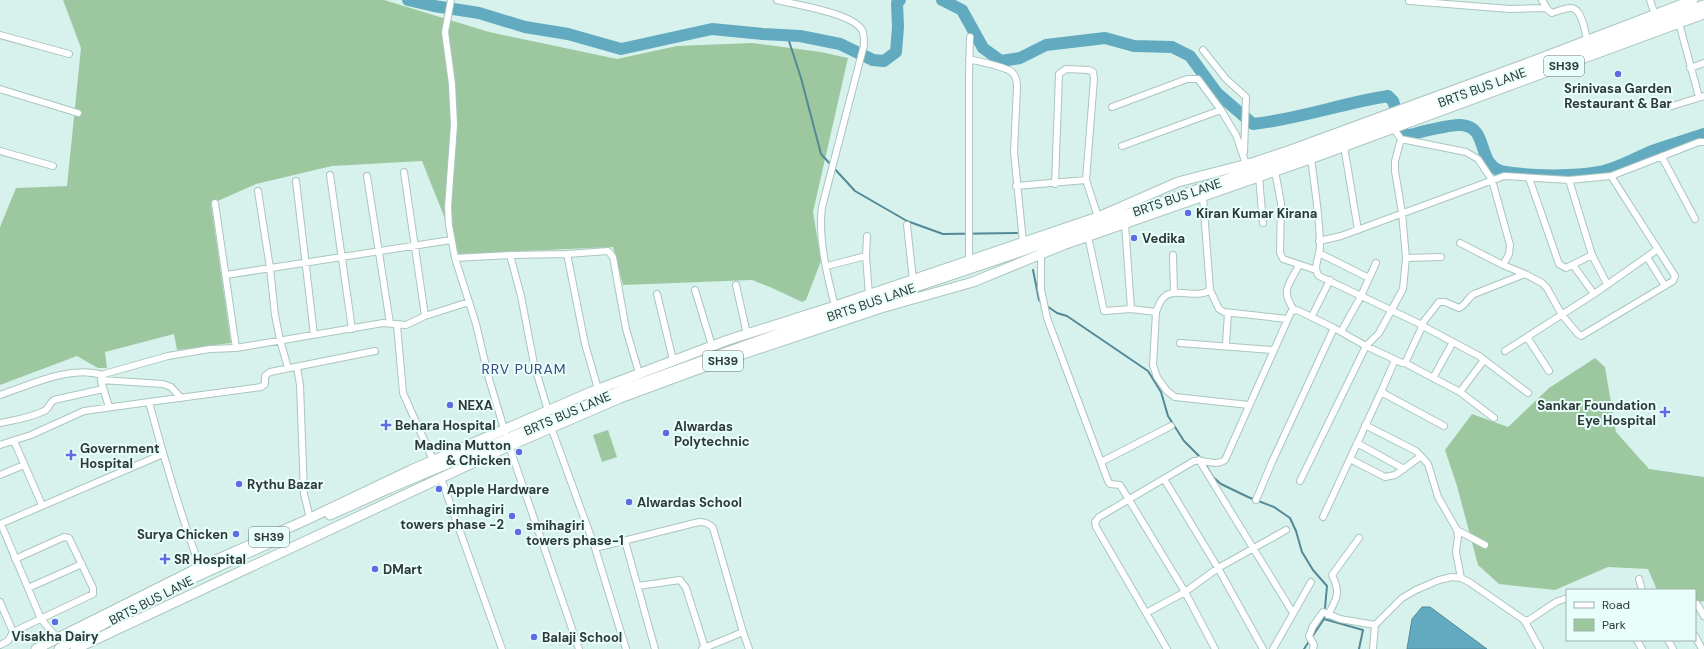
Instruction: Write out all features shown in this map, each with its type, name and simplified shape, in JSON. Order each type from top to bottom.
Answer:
[{"type":"main road","name":"SH39","points":[[36,649],[59,646],[200,568],[433,460],[507,438],[550,428],[620,398],[704,367],[881,308],[957,288],[1088,236],[1203,197],[1344,146],[1422,110],[1588,40],[1693,0]]},
{"type":"main road","name":"BRTS BUS LANE","points":[[1422,110],[1704,5]]},
{"type":"main road","name":"SH39","points":[[75,649],[441,478],[548,411],[639,373],[747,334],[869,295],[1098,216],[1178,182],[1245,160],[1391,124],[1422,110],[1704,14]]},
{"type":"main road","name":"BRTS BUS LANE","points":[[59,646],[152,597],[390,488],[627,388],[808,324],[1013,255],[1391,124]]},
{"type":"street","points":[[451,0],[445,32],[452,84],[454,125],[448,207],[451,240],[507,438],[579,649]]},
{"type":"street","points":[[778,0],[853,20],[862,30],[864,45],[820,219],[821,234],[835,306]]},
{"type":"street","points":[[1476,0],[1477,7]]},
{"type":"street","points":[[1542,0],[1547,8],[1552,12],[1571,8],[1576,10],[1580,14],[1588,40]]},
{"type":"street","points":[[1650,0],[1656,15]]},
{"type":"street","points":[[1409,1],[1510,9],[1547,8]]},
{"type":"street","points":[[1672,106],[1702,96],[1690,68],[1679,23]]},
{"type":"street","points":[[0,35],[70,54]]},
{"type":"street","points":[[969,261],[970,37]]},
{"type":"street","points":[[1203,50],[1226,79],[1245,95],[1247,100],[1245,160]]},
{"type":"street","points":[[969,59],[1006,69],[1012,73],[1016,79],[1017,87],[1014,152],[1016,186],[1023,242]]},
{"type":"street","points":[[1690,68],[1704,63]]},
{"type":"street","points":[[1055,184],[1059,74],[1066,69],[1089,70],[1094,75],[1086,180],[1098,216]]},
{"type":"street","points":[[1112,107],[1193,78],[1198,79],[1221,110],[1236,135],[1245,160]]},
{"type":"street","points":[[0,89],[78,113]]},
{"type":"street","points":[[1122,146],[1221,110]]},
{"type":"street","points":[[1391,124],[1401,139],[1472,154],[1478,159],[1492,180],[1510,245],[1509,254],[1503,265]]},
{"type":"street","points":[[1300,481],[1366,346],[1379,333],[1403,289],[1406,258],[1402,213],[1395,171],[1395,161],[1401,139]]},
{"type":"street","points":[[1319,241],[1341,236],[1504,176],[1569,180],[1611,176],[1699,142],[1704,142]]},
{"type":"street","points":[[1344,146],[1358,230]]},
{"type":"street","points":[[0,151],[53,166]]},
{"type":"street","points":[[1662,157],[1695,219]]},
{"type":"street","points":[[1310,159],[1315,186],[1319,241],[1319,253],[1316,270],[1319,276],[1330,280],[1453,342],[1484,360],[1528,393]]},
{"type":"street","points":[[1275,171],[1281,203],[1280,254],[1283,258],[1316,270]]},
{"type":"street","points":[[404,172],[425,316]]},
{"type":"street","points":[[330,175],[340,258],[352,329]]},
{"type":"street","points":[[367,176],[390,323]]},
{"type":"street","points":[[1460,243],[1503,265],[1525,274],[1547,288],[1562,315],[1578,334],[1581,336],[1585,335],[1673,281],[1675,276],[1611,176]]},
{"type":"street","points":[[1259,177],[1263,223]]},
{"type":"street","points":[[1529,178],[1559,264],[1566,268],[1592,255]]},
{"type":"street","points":[[1016,186],[1055,184],[1086,180]]},
{"type":"street","points":[[1569,180],[1592,255],[1607,284]]},
{"type":"street","points":[[296,181],[314,335]]},
{"type":"street","points":[[258,191],[270,268],[274,308],[280,340],[288,368]]},
{"type":"street","points":[[1203,197],[1210,290],[1219,309],[1228,313],[1287,319]]},
{"type":"street","points":[[215,203],[236,348]]},
{"type":"street","points":[[1125,224],[1131,309]]},
{"type":"street","points":[[906,225],[913,280]]},
{"type":"street","points":[[867,236],[866,256],[869,295]]},
{"type":"street","points":[[1088,236],[1104,311],[1131,309],[1156,312]]},
{"type":"street","points":[[226,275],[451,240]]},
{"type":"street","points":[[1505,352],[1594,294],[1658,249]]},
{"type":"street","points":[[455,258],[567,254],[603,250],[611,253],[626,329],[639,373]]},
{"type":"street","points":[[1319,253],[1369,278]]},
{"type":"street","points":[[567,254],[585,344],[598,389]]},
{"type":"street","points":[[1041,254],[1043,299],[1047,318],[1108,481],[1110,484],[1120,486],[1185,592],[1215,649]]},
{"type":"street","points":[[510,255],[521,296],[534,364],[548,411]]},
{"type":"street","points":[[1173,255],[1174,293]]},
{"type":"street","points":[[827,266],[866,256]]},
{"type":"street","points":[[1406,258],[1441,257]]},
{"type":"street","points":[[1647,257],[1665,286]]},
{"type":"street","points":[[1341,332],[1361,296],[1376,263]]},
{"type":"street","points":[[1299,265],[1286,292],[1286,297],[1294,310],[1312,316],[1366,346],[1395,360],[1405,363],[1460,392],[1494,418]]},
{"type":"street","points":[[1573,265],[1594,294]]},
{"type":"street","points":[[1405,363],[1421,325],[1439,302],[1445,302],[1459,308],[1462,307],[1469,297],[1474,294],[1525,274]]},
{"type":"street","points":[[1312,316],[1330,280]]},
{"type":"street","points":[[736,286],[747,334]]},
{"type":"street","points":[[695,290],[712,346]]},
{"type":"street","points":[[1210,290],[1206,293],[1198,295],[1174,293],[1167,294],[1163,298],[1156,312],[1152,365],[1157,377],[1167,391],[1175,397],[1249,405]]},
{"type":"street","points":[[657,294],[673,360]]},
{"type":"street","points":[[101,378],[162,357],[210,349],[236,348],[390,323],[406,325],[425,316],[469,302]]},
{"type":"street","points":[[1167,649],[1096,527],[1095,522],[1099,517],[1194,461],[1200,460],[1221,463],[1225,460],[1287,319],[1294,310]]},
{"type":"street","points":[[1226,344],[1228,313]]},
{"type":"street","points":[[397,325],[403,393],[433,460]]},
{"type":"street","points":[[1256,500],[1334,328]]},
{"type":"street","points":[[1527,337],[1549,371]]},
{"type":"street","points":[[1433,378],[1453,342]]},
{"type":"street","points":[[1180,343],[1273,350]]},
{"type":"street","points":[[0,445],[31,435],[78,414],[109,407],[262,388],[265,384],[266,373],[375,350]]},
{"type":"street","points":[[1323,517],[1395,360]]},
{"type":"street","points":[[1460,392],[1484,360]]},
{"type":"street","points":[[297,367],[300,385],[304,494],[310,518]]},
{"type":"street","points":[[0,395],[67,374],[87,372],[101,378],[163,384],[171,387],[181,398]]},
{"type":"street","points":[[101,378],[109,407]]},
{"type":"street","points":[[0,423],[21,419],[45,411],[54,400],[103,389]]},
{"type":"street","points":[[1381,392],[1444,426]]},
{"type":"street","points":[[149,402],[163,454],[188,535],[200,568]]},
{"type":"street","points":[[1365,425],[1416,451],[1428,464],[1438,497],[1457,530],[1458,536],[1456,552],[1461,578]]},
{"type":"street","points":[[1101,462],[1171,426]]},
{"type":"street","points":[[550,428],[595,548],[626,649]]},
{"type":"street","points":[[14,441],[42,505]]},
{"type":"street","points":[[1357,443],[1404,469]]},
{"type":"street","points":[[59,646],[41,619],[0,524],[163,454]]},
{"type":"street","points":[[1350,459],[1385,477],[1395,475],[1418,459],[1420,455]]},
{"type":"street","points":[[1200,460],[1252,548],[1293,613]]},
{"type":"street","points":[[0,475],[24,465]]},
{"type":"street","points":[[441,478],[502,649]]},
{"type":"street","points":[[1164,479],[1218,568],[1263,649]]},
{"type":"street","points":[[595,548],[699,522],[706,522],[710,524],[713,528],[749,649]]},
{"type":"street","points":[[1146,613],[1185,592],[1218,568],[1286,530]]},
{"type":"street","points":[[1457,530],[1485,545]]},
{"type":"street","points":[[0,645],[8,641],[13,632],[93,594],[94,588],[71,540],[67,537],[16,559]]},
{"type":"street","points":[[1313,647],[1309,636],[1313,626],[1326,614],[1338,597],[1338,590],[1332,575],[1359,538]]},
{"type":"street","points":[[625,541],[655,649]]},
{"type":"street","points":[[28,588],[82,564]]},
{"type":"street","points":[[1373,649],[1375,625],[1402,598],[1439,580],[1452,577],[1461,578],[1524,620],[1540,649]]},
{"type":"street","points":[[638,586],[677,579],[683,582],[703,648],[744,632]]},
{"type":"street","points":[[1639,579],[1642,589]]},
{"type":"street","points":[[1273,649],[1311,582]]},
{"type":"street","points":[[1524,620],[1529,620],[1556,602],[1566,598]]},
{"type":"street","points":[[1697,604],[1704,616]]},
{"type":"street","points":[[1,605],[13,632]]},
{"type":"street","points":[[1326,614],[1353,622],[1375,625]]},
{"type":"street","points":[[1696,638],[1702,649]]},
{"type":"green space","points":[[63,0],[384,0],[489,32],[617,59],[677,46],[752,43],[821,52],[848,58],[813,212],[821,261],[806,300],[802,302],[752,280],[623,285],[613,247],[459,254],[422,161],[332,166],[256,184],[211,204],[231,343],[177,350],[174,334],[105,352],[107,368],[98,368],[77,356],[0,385],[0,227],[16,188],[67,186],[81,48]]},
{"type":"green space","points":[[1595,358],[1605,367],[1616,432],[1649,469],[1704,477],[1704,601],[1696,603],[1696,589],[1657,589],[1648,569],[1608,567],[1555,590],[1499,584],[1478,565],[1457,486],[1445,450],[1472,414],[1508,427],[1549,388]]},
{"type":"green space","points":[[608,430],[617,457],[602,462],[593,435]]},
{"type":"water","points":[[1422,607],[1430,607],[1487,649],[1407,649],[1412,619]]},
{"type":"waterway","points":[[408,0],[434,6],[479,13],[525,27],[568,34],[621,49],[712,29],[800,36],[840,44],[873,60],[884,61],[896,52],[898,27],[897,3],[900,0]]},
{"type":"waterway","points":[[942,0],[962,10],[983,48],[1001,61],[1020,58],[1046,45],[1105,38],[1134,46],[1172,47],[1190,56],[1217,93],[1253,124],[1270,122],[1388,96],[1393,101],[1404,135],[1457,125],[1470,127],[1476,132],[1480,139],[1489,162],[1495,168],[1505,172],[1577,175],[1606,171],[1652,151],[1704,134]]},
{"type":"waterway","points":[[787,35],[801,78],[821,154],[855,191],[907,221],[943,234],[1017,233]]},
{"type":"waterway","points":[[1033,270],[1039,300],[1041,302]]},
{"type":"waterway","points":[[1047,306],[1057,313],[1067,316],[1148,371],[1161,392],[1168,416],[1184,441],[1202,459]]},
{"type":"waterway","points":[[1204,462],[1213,477],[1221,484],[1274,507],[1290,518],[1296,531],[1302,552],[1313,570],[1327,586],[1324,619],[1363,630],[1359,649]]},
{"type":"waterway","points":[[1304,649],[1324,619]]},
{"type":"place","name":"Srinivasa Garden Restaurant & Bar","points":[[1618,74]]},
{"type":"place","name":"Kiran Kumar Kirana","points":[[1188,213]]},
{"type":"place","name":"Vedika","points":[[1134,238]]},
{"type":"place","name":"NEXA","points":[[450,405]]},
{"type":"place","name":"Sankar Foundation Eye Hospital","points":[[1665,412]]},
{"type":"place","name":"Behara Hospital","points":[[386,425]]},
{"type":"place","name":"Alwardas Polytechnic","points":[[666,433]]},
{"type":"place","name":"Madina Mutton & Chicken","points":[[519,452]]},
{"type":"place","name":"Government Hospital","points":[[71,455]]},
{"type":"place","name":"Rythu Bazar","points":[[239,484]]},
{"type":"place","name":"Apple Hardware","points":[[439,489]]},
{"type":"place","name":"Alwardas School","points":[[629,502]]},
{"type":"place","name":"simhagiri towers phase -2","points":[[512,516]]},
{"type":"place","name":"smihagiri towers phase-1","points":[[518,532]]},
{"type":"place","name":"Surya Chicken","points":[[236,534]]},
{"type":"place","name":"SR Hospital","points":[[165,559]]},
{"type":"place","name":"DMart","points":[[375,569]]},
{"type":"place","name":"Visakha Dairy","points":[[55,622]]},
{"type":"place","name":"Balaji School","points":[[534,637]]},
{"type":"district","name":"RRV PURAM","points":[[524,369]]}]
